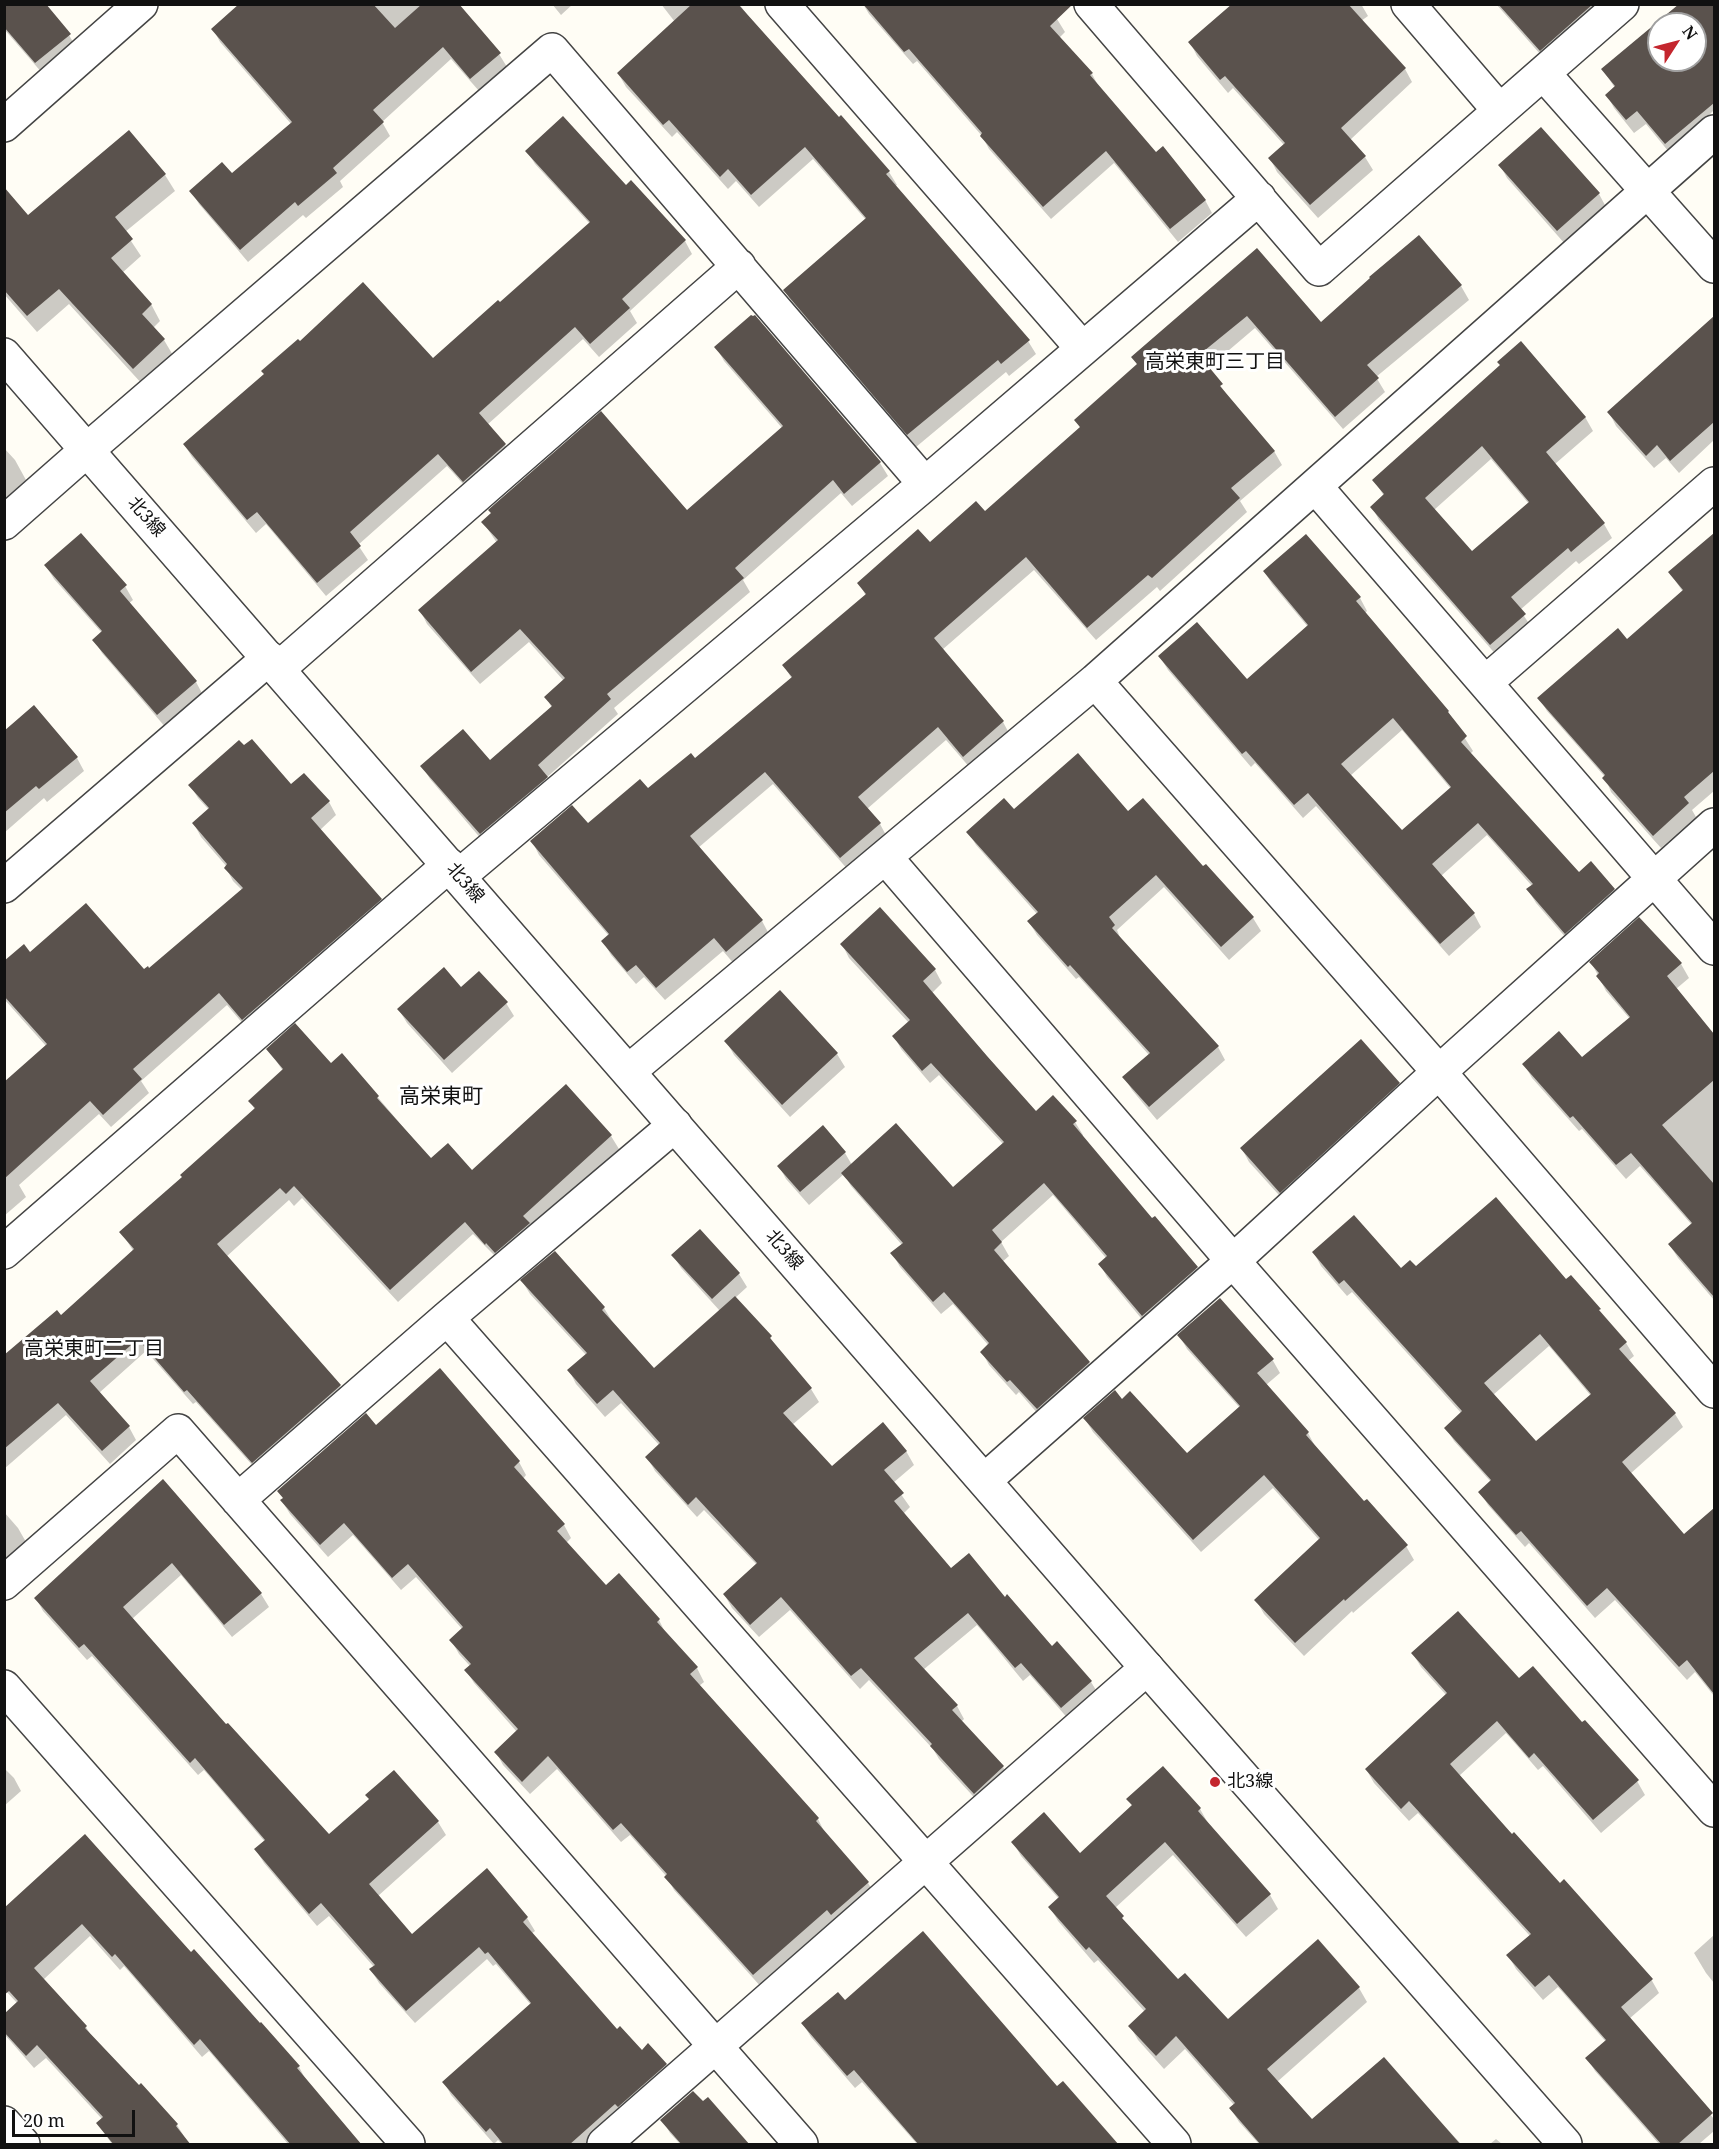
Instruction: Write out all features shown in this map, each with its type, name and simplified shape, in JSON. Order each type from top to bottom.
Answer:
[{"type":"street","points":[[4,125],[107,15],[141,4]]},
{"type":"street","points":[[782,4],[1082,348]]},
{"type":"street","points":[[1091,4],[1319,269],[1622,4]]},
{"type":"street","points":[[1408,4],[1500,110]]},
{"type":"street","points":[[4,523],[552,50],[925,484]]},
{"type":"street","points":[[1543,73],[1714,266]]},
{"type":"street","points":[[629,1071],[1095,681],[1714,132]]},
{"type":"street","points":[[4,1252],[454,870],[925,484],[1259,198]]},
{"type":"street","points":[[4,886],[273,664],[739,266]]},
{"type":"street","name":"北3線","points":[[4,355],[1565,2145]]},
{"type":"street","points":[[1486,682],[1714,484]]},
{"type":"street","points":[[1315,486],[1714,948]]},
{"type":"street","points":[[1095,681],[1439,1072],[1714,1390]]},
{"type":"street","points":[[985,1480],[1233,1262],[1439,1072],[1714,825]]},
{"type":"street","points":[[886,858],[1233,1262],[1714,1810]]},
{"type":"street","points":[[238,1500],[447,1318],[675,1125]]},
{"type":"street","points":[[447,1318],[1174,2145]]},
{"type":"street","points":[[4,1583],[178,1431],[801,2145]]},
{"type":"street","points":[[604,2145],[1147,1668]]},
{"type":"street","points":[[4,1687],[408,2145]]},
{"type":"building","points":[[4,4],[46,4],[71,34],[35,63],[4,27]]},
{"type":"building","points":[[239,4],[373,4],[395,28],[422,4],[459,4],[501,53],[470,79],[443,47],[373,110],[384,122],[333,168],[337,173],[298,206],[295,202],[240,250],[189,191],[222,162],[232,173],[292,122],[211,29]]},
{"type":"building","points":[[692,4],[738,4],[890,171],[886,174],[1030,340],[1001,364],[998,360],[907,435],[783,290],[866,218],[805,147],[751,195],[728,169],[720,177],[669,120],[663,125],[617,73]]},
{"type":"building","points":[[863,4],[1073,4],[1050,26],[1093,73],[1090,75],[1156,152],[1163,146],[1206,200],[1170,229],[1106,151],[1043,207],[980,136],[982,133],[909,49],[904,52]]},
{"type":"building","points":[[1232,4],[1348,4],[1406,68],[1341,128],[1366,156],[1310,205],[1268,158],[1285,143],[1225,76],[1220,80],[1188,42]]},
{"type":"building","points":[[1498,4],[1593,4],[1540,51]]},
{"type":"building","points":[[1679,4],[1714,4],[1714,103],[1665,144],[1637,111],[1626,120],[1605,95],[1615,86],[1601,69],[1647,31],[1647,72],[1707,72],[1707,12],[1669,12]]},
{"type":"building","points":[[563,116],[626,185],[631,180],[686,240],[622,299],[630,308],[590,344],[575,327],[479,413],[506,444],[463,482],[438,454],[350,532],[361,546],[317,583],[257,512],[247,520],[183,444],[264,374],[261,371],[298,339],[300,341],[363,282],[433,358],[498,300],[500,302],[590,222],[525,151]]},
{"type":"building","points":[[1541,127],[1600,193],[1557,231],[1498,165]]},
{"type":"building","points":[[129,130],[166,174],[115,217],[133,239],[111,258],[152,304],[142,314],[165,339],[133,369],[59,289],[27,316],[4,290],[4,187],[28,215]]},
{"type":"building","points":[[1419,235],[1462,285],[1367,365],[1379,378],[1335,417],[1247,316],[1199,355],[1223,384],[1220,386],[1275,451],[1231,488],[1240,498],[1152,578],[1148,575],[1087,628],[1026,557],[934,638],[1004,721],[963,757],[938,727],[858,797],[881,823],[840,858],[765,772],[690,836],[763,920],[726,952],[714,938],[656,988],[636,965],[627,972],[601,941],[609,934],[530,841],[572,805],[588,823],[640,779],[648,788],[691,753],[695,758],[792,677],[782,665],[866,594],[857,583],[918,529],[930,542],[976,501],[985,511],[1080,427],[1074,420],[1137,364],[1131,357],[1257,248],[1321,322]]},
{"type":"building","points":[[751,315],[755,315],[881,462],[844,494],[833,480],[735,568],[744,578],[607,694],[611,699],[538,765],[548,777],[480,834],[420,766],[463,729],[490,760],[552,706],[544,697],[565,678],[520,629],[471,672],[418,610],[498,540],[481,522],[491,513],[488,510],[601,411],[687,510],[783,426],[714,347]]},
{"type":"building","points":[[1714,316],[1714,422],[1670,461],[1657,445],[1646,456],[1607,412]]},
{"type":"building","points":[[1521,341],[1586,417],[1546,452],[1605,523],[1571,552],[1568,548],[1511,597],[1526,614],[1490,645],[1370,507],[1384,494],[1372,480],[1500,365],[1497,362]],"holes":[[[1482,446],[1529,502],[1472,551],[1425,498]]]},
{"type":"building","points":[[81,533],[127,585],[120,591],[197,681],[157,715],[92,640],[102,631],[44,565]]},
{"type":"building","points":[[1714,533],[1714,771],[1684,797],[1689,803],[1653,836],[1602,778],[1605,775],[1537,698],[1618,628],[1627,639],[1683,590],[1668,572]]},
{"type":"building","points":[[1306,534],[1361,597],[1356,601],[1449,711],[1467,736],[1461,742],[1579,872],[1591,861],[1615,889],[1565,934],[1526,889],[1533,884],[1478,823],[1432,864],[1475,913],[1440,944],[1308,793],[1294,805],[1246,751],[1242,754],[1158,656],[1197,622],[1247,679],[1308,625],[1263,571]],"holes":[[[1393,718],[1451,787],[1402,830],[1341,764]]]},
{"type":"building","points":[[34,705],[78,757],[39,789],[36,786],[4,813],[4,731]]},
{"type":"building","points":[[252,739],[291,784],[304,773],[330,801],[311,818],[382,899],[242,1020],[219,993],[133,1069],[142,1079],[103,1115],[90,1101],[4,1179],[4,1082],[47,1044],[4,996],[4,961],[24,944],[30,952],[86,903],[144,969],[148,966],[149,968],[243,888],[224,868],[227,864],[192,823],[209,808],[188,785],[239,740],[244,745]]},
{"type":"building","points":[[1078,753],[1128,811],[1143,798],[1203,866],[1206,864],[1254,917],[1221,947],[1156,875],[1109,917],[1115,925],[1112,928],[1219,1046],[1149,1107],[1122,1077],[1150,1053],[1027,921],[1038,912],[966,832],[1004,798],[1014,809]]},
{"type":"building","points":[[880,907],[936,969],[923,981],[987,1056],[1036,1111],[1053,1095],[1077,1121],[1073,1124],[1152,1218],[1155,1216],[1198,1267],[1142,1316],[1098,1264],[1107,1256],[1044,1183],[992,1230],[1002,1242],[994,1250],[1090,1362],[1037,1409],[1010,1380],[1007,1382],[980,1352],[989,1343],[944,1292],[933,1302],[890,1253],[903,1243],[841,1173],[896,1123],[953,1187],[1004,1142],[931,1063],[922,1071],[892,1036],[910,1020],[840,944]]},
{"type":"building","points":[[1639,917],[1682,963],[1667,976],[1714,1034],[1714,1080],[1662,1125],[1714,1184],[1714,1297],[1668,1244],[1692,1223],[1631,1153],[1616,1165],[1573,1116],[1570,1118],[1522,1064],[1559,1031],[1582,1057],[1630,1017],[1596,976],[1599,973],[1589,962]]},
{"type":"building","points":[[444,967],[461,987],[479,971],[508,1002],[444,1060],[397,1009]]},
{"type":"building","points":[[780,990],[838,1053],[782,1105],[724,1041]]},
{"type":"building","points":[[295,1023],[331,1063],[342,1053],[379,1096],[377,1098],[431,1158],[448,1143],[472,1170],[566,1084],[612,1135],[523,1216],[530,1223],[495,1253],[465,1222],[390,1290],[294,1186],[286,1194],[280,1188],[217,1244],[341,1385],[252,1463],[187,1390],[184,1392],[138,1339],[90,1381],[130,1426],[102,1451],[58,1403],[4,1449],[4,1355],[57,1310],[61,1315],[134,1249],[119,1232],[182,1177],[180,1175],[255,1108],[248,1101],[283,1069],[266,1049]]},
{"type":"building","points":[[1361,1039],[1400,1083],[1280,1193],[1240,1148]]},
{"type":"building","points":[[823,1125],[846,1152],[800,1192],[777,1166]]},
{"type":"building","points":[[1496,1197],[1566,1279],[1571,1275],[1627,1342],[1619,1349],[1676,1413],[1622,1462],[1684,1534],[1714,1508],[1714,1694],[1687,1660],[1679,1667],[1607,1588],[1587,1606],[1521,1531],[1516,1535],[1478,1492],[1491,1480],[1444,1428],[1462,1411],[1344,1280],[1339,1284],[1312,1252],[1354,1215],[1401,1268],[1410,1260],[1416,1266]],"holes":[[[1540,1334],[1591,1394],[1536,1441],[1484,1383]]]},
{"type":"building","points":[[700,1229],[740,1273],[712,1299],[671,1255]]},
{"type":"building","points":[[555,1251],[605,1307],[602,1310],[654,1368],[735,1296],[772,1336],[770,1338],[812,1388],[783,1413],[832,1466],[883,1422],[907,1451],[884,1470],[904,1493],[894,1501],[951,1568],[969,1553],[1005,1597],[1007,1594],[1052,1646],[1057,1641],[1092,1681],[1061,1708],[1021,1663],[1015,1668],[968,1613],[914,1658],[958,1705],[952,1710],[1004,1766],[974,1794],[930,1746],[932,1744],[861,1668],[851,1676],[781,1597],[750,1625],[723,1594],[757,1563],[696,1497],[688,1505],[645,1457],[660,1443],[613,1390],[597,1404],[567,1370],[587,1353],[520,1280]]},
{"type":"building","points":[[1220,1298],[1274,1359],[1257,1373],[1309,1432],[1306,1435],[1364,1501],[1367,1499],[1408,1545],[1295,1643],[1254,1600],[1320,1538],[1264,1475],[1193,1540],[1083,1418],[1115,1390],[1122,1399],[1130,1391],[1187,1453],[1240,1406],[1177,1335]]},
{"type":"building","points":[[440,1368],[520,1461],[514,1467],[565,1524],[557,1531],[606,1585],[619,1573],[660,1619],[657,1622],[698,1667],[690,1674],[819,1818],[816,1821],[869,1882],[831,1915],[827,1910],[753,1975],[664,1877],[667,1874],[621,1823],[613,1830],[548,1756],[522,1782],[494,1752],[518,1729],[464,1670],[471,1664],[449,1640],[463,1627],[408,1564],[392,1578],[344,1523],[320,1545],[280,1500],[283,1498],[277,1491],[366,1413],[376,1425]]},
{"type":"building","points":[[163,1479],[262,1593],[224,1625],[172,1563],[123,1607],[226,1724],[228,1723],[329,1834],[369,1799],[365,1795],[394,1770],[439,1821],[369,1884],[412,1934],[487,1868],[528,1917],[523,1922],[617,2029],[620,2026],[642,2050],[648,2043],[667,2064],[618,2107],[615,2104],[569,2145],[504,2145],[490,2128],[486,2132],[442,2082],[531,2003],[488,1952],[485,1954],[479,1947],[406,2011],[369,1969],[375,1965],[321,1903],[309,1914],[254,1849],[265,1840],[195,1758],[190,1763],[84,1644],[79,1648],[34,1598]]},
{"type":"building","points":[[1458,1611],[1519,1678],[1533,1666],[1582,1722],[1585,1720],[1639,1780],[1593,1820],[1534,1753],[1529,1758],[1497,1721],[1450,1764],[1512,1834],[1514,1832],[1560,1883],[1564,1879],[1653,1979],[1621,2007],[1713,2113],[1677,2145],[1662,2145],[1585,2058],[1606,2040],[1549,1975],[1535,1987],[1506,1955],[1531,1934],[1409,1801],[1401,1809],[1365,1769],[1447,1693],[1411,1653]]},
{"type":"building","points":[[1163,1766],[1201,1808],[1198,1811],[1271,1894],[1237,1924],[1165,1842],[1106,1896],[1124,1916],[1122,1918],[1178,1979],[1185,1973],[1228,2019],[1318,1939],[1360,1987],[1267,2069],[1312,2119],[1384,2057],[1461,2145],[1261,2145],[1229,2108],[1235,2103],[1176,2036],[1156,2056],[1128,2026],[1146,2009],[1089,1947],[1086,1950],[1048,1907],[1059,1897],[1011,1842],[1044,1812],[1080,1853],[1132,1805],[1126,1799]]},
{"type":"building","points":[[85,1834],[191,1952],[194,1949],[261,2022],[300,2066],[297,2068],[362,2145],[291,2145],[200,2039],[194,2045],[115,1954],[112,1957],[82,1924],[34,1968],[87,2026],[85,2028],[139,2085],[141,2083],[178,2124],[176,2126],[191,2145],[114,2145],[96,2123],[103,2117],[37,2045],[26,2056],[4,2032],[4,2014],[18,2001],[9,1991],[4,1995],[4,1908]]},
{"type":"building","points":[[923,1931],[1057,2086],[1063,2081],[1119,2145],[919,2145],[854,2070],[847,2076],[801,2023],[838,1992],[845,2000]]},
{"type":"building","points":[[693,2091],[703,2101],[708,2097],[750,2145],[682,2145],[660,2120]]},
{"type":"place","name":"北3線","points":[[1215,1782]]},
{"type":"district","name":"高栄東町三丁目","points":[[1215,362]]},
{"type":"district","name":"高栄東町","points":[[441,1097]]},
{"type":"district","name":"高栄東町二丁目","points":[[94,1349]]}]
